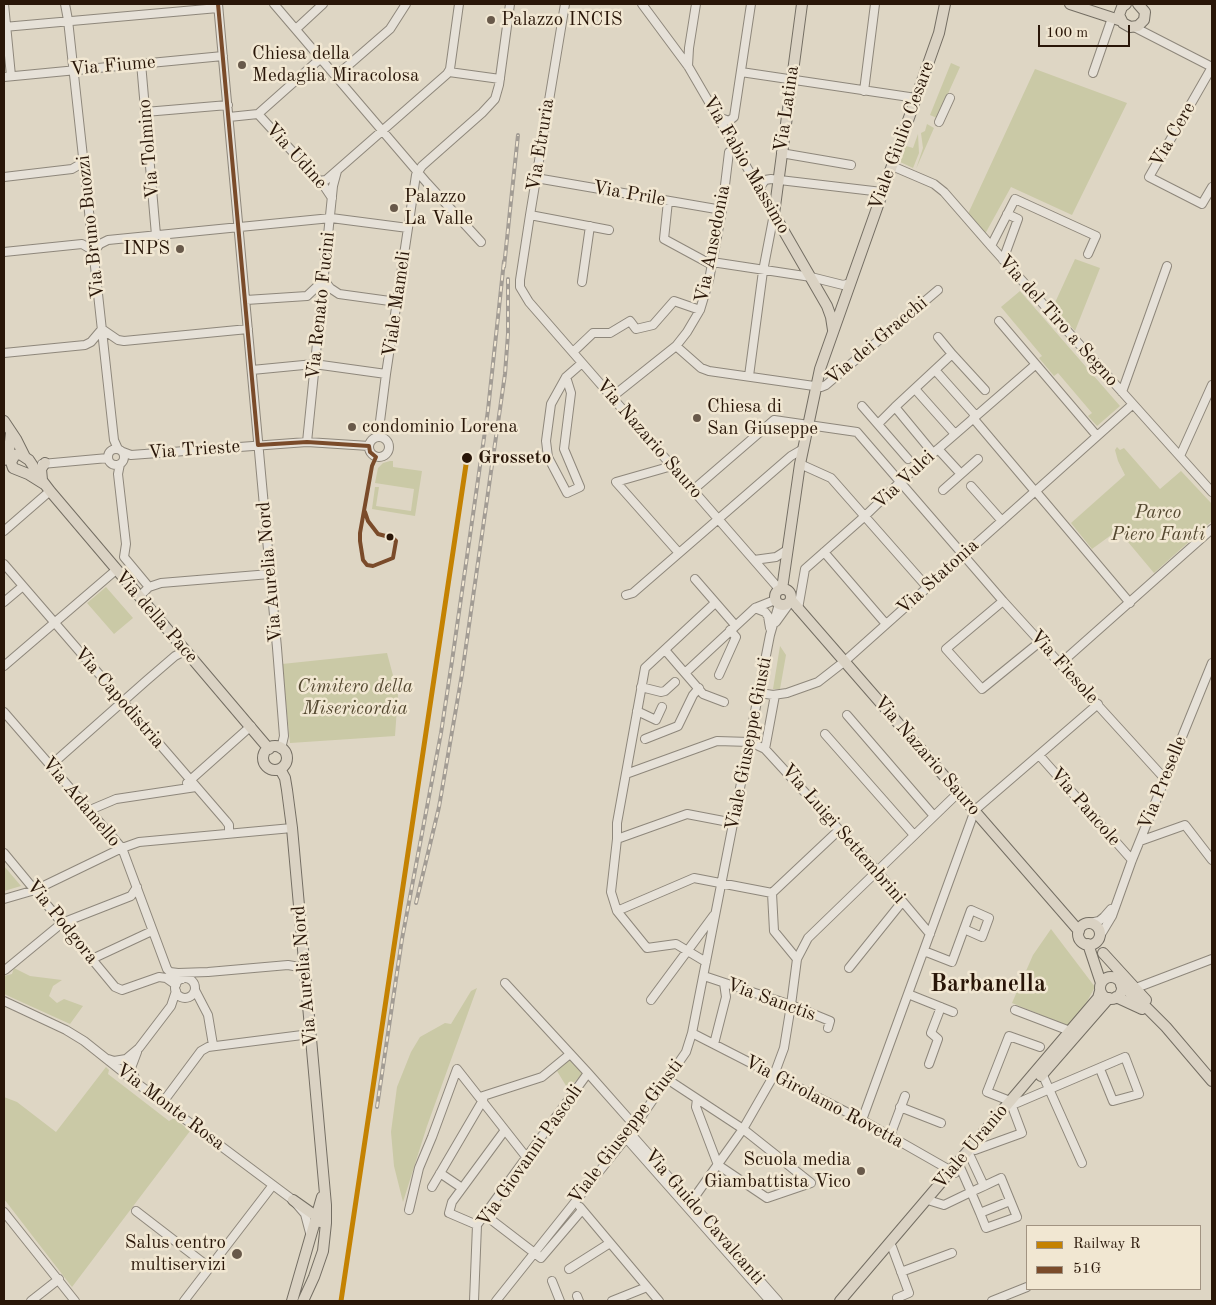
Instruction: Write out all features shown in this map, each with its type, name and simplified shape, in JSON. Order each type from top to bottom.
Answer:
[{"type":"main road","name":"Via Latina","points":[[774,214],[777,179],[802,4]]},
{"type":"main road","name":"Viale Giulio Cesare","points":[[786,599],[785,574],[787,550],[800,464],[816,387],[855,267],[939,33],[945,4]]},
{"type":"main road","points":[[1071,4],[1119,15],[1126,26],[1141,27],[1145,16],[1142,5]]},
{"type":"main road","name":"Via Fabio Massimo","points":[[774,214],[827,306],[832,321],[832,335]]},
{"type":"main road","name":"Viale Giulio Cesare","points":[[827,306],[832,309],[839,306],[855,267]]},
{"type":"main road","name":"Via della Pace","points":[[4,421],[22,448],[20,464],[45,486],[269,749]]},
{"type":"main road","points":[[10,432],[9,452],[20,464]]},
{"type":"main road","points":[[45,463],[41,472],[45,486]]},
{"type":"main road","name":"Via Nazario Sauro","points":[[786,599],[845,661],[1079,931]]},
{"type":"main road","points":[[280,769],[274,770],[265,764],[264,754],[269,749],[275,747],[281,749]]},
{"type":"main road","name":"Via Aurelia Nord","points":[[281,749],[285,754],[286,760],[280,769],[285,778],[292,828],[325,1184],[325,1237],[320,1262],[303,1301]]},
{"type":"main road","points":[[1063,912],[1076,921],[1097,926],[1103,953],[1120,983],[1121,992],[1112,998]]},
{"type":"main road","points":[[1088,923],[1082,926],[1079,931],[1080,938],[1088,944],[1104,996],[1139,1007],[1166,1027]]},
{"type":"main road","points":[[1088,944],[1094,944],[1099,938]]},
{"type":"main road","points":[[1103,953],[1149,1003],[1154,1015]]},
{"type":"main road","points":[[1101,987],[1109,977],[1120,983],[1166,1027],[1212,1082]]},
{"type":"main road","name":"Viale Uranio","points":[[1041,1071],[1070,1030],[1098,998],[1101,987]]},
{"type":"main road","name":"Viale Uranio","points":[[840,1301],[1041,1071],[1112,998]]},
{"type":"main road","name":"Viale Uranio","points":[[845,1301],[1013,1104]]},
{"type":"main road","name":"Via Aurelia Nord","points":[[292,1301],[311,1239],[319,1220],[325,1184]]},
{"type":"main road","points":[[297,1202],[314,1204],[322,1199]]},
{"type":"main road","points":[[297,1202],[319,1220],[325,1237]]},
{"type":"main road","points":[[303,1301],[318,1251],[319,1220]]},
{"type":"street","points":[[4,4],[8,76]]},
{"type":"street","name":"Via Bruno Buozzi","points":[[65,4],[74,69],[114,440],[121,451]]},
{"type":"street","points":[[274,4],[382,131],[481,242]]},
{"type":"street","points":[[296,29],[324,4]]},
{"type":"street","points":[[336,76],[390,29],[406,4]]},
{"type":"street","points":[[318,181],[326,180],[337,171],[449,72],[459,4]]},
{"type":"street","points":[[418,171],[493,102],[500,79],[510,4]]},
{"type":"street","name":"Via Etruria","points":[[520,287],[565,4]]},
{"type":"street","name":"Via Fabio Massimo","points":[[642,4],[688,66],[774,214]]},
{"type":"street","points":[[688,66],[696,4]]},
{"type":"street","points":[[718,117],[725,121],[732,120],[734,117],[751,4]]},
{"type":"street","points":[[864,91],[875,4]]},
{"type":"street","points":[[5,26],[218,6]]},
{"type":"street","name":"Via Aurelia Nord","points":[[218,6],[261,448],[283,719],[284,736],[281,749]]},
{"type":"street","points":[[1093,73],[1119,15]]},
{"type":"street","points":[[1141,27],[1212,67]]},
{"type":"street","name":"Via Fiume","points":[[8,76],[223,56]]},
{"type":"street","points":[[229,116],[258,114],[321,58]]},
{"type":"street","name":"Via Tolmino","points":[[141,63],[156,235]]},
{"type":"street","name":"Via Cere","points":[[1212,67],[1149,177],[1202,204],[1212,187]]},
{"type":"street","points":[[449,72],[500,79]]},
{"type":"street","points":[[741,72],[916,98]]},
{"type":"street","points":[[940,122],[950,98]]},
{"type":"street","points":[[145,112],[228,105]]},
{"type":"street","name":"Via Udine","points":[[258,114],[328,190],[332,200]]},
{"type":"street","name":"Via Ansedonia","points":[[612,397],[676,346],[700,310],[710,280],[722,210],[729,152],[733,150],[738,152]]},
{"type":"street","points":[[781,153],[851,165]]},
{"type":"street","points":[[4,177],[72,169],[84,162]]},
{"type":"street","name":"Via del Tiro a Segno","points":[[892,166],[939,187],[1212,492]]},
{"type":"street","name":"Via Renato Fucini","points":[[307,442],[332,200],[337,171]]},
{"type":"street","name":"Viale Mameli","points":[[378,437],[418,171]]},
{"type":"street","name":"Via Prile","points":[[536,178],[722,210]]},
{"type":"street","points":[[759,189],[765,180],[777,179],[882,192]]},
{"type":"street","points":[[991,246],[1015,199],[1096,236],[1088,254]]},
{"type":"street","points":[[668,201],[664,238],[712,264],[810,277],[823,282],[843,285],[847,284]]},
{"type":"street","points":[[749,376],[763,271],[774,214]]},
{"type":"street","points":[[1003,260],[1018,219],[1007,214]]},
{"type":"street","points":[[530,215],[609,230]]},
{"type":"street","points":[[4,252],[82,244],[94,251],[100,244],[108,240],[331,218],[408,228]]},
{"type":"street","points":[[582,282],[590,226]]},
{"type":"street","points":[[1122,392],[1167,266]]},
{"type":"street","points":[[246,300],[307,296],[324,280],[330,288],[339,294],[397,302]]},
{"type":"street","name":"Via Nazario Sauro","points":[[520,287],[529,302],[786,599]]},
{"type":"street","name":"Via dei Gracchi","points":[[816,387],[826,385],[938,290]]},
{"type":"street","points":[[573,352],[594,333],[610,333],[630,321],[636,329],[652,325],[674,301],[700,310]]},
{"type":"street","points":[[999,321],[1097,436]]},
{"type":"street","points":[[4,353],[85,345],[91,342],[102,329],[118,340],[124,341],[248,329]]},
{"type":"street","points":[[938,337],[985,390]]},
{"type":"street","points":[[676,346],[701,368],[709,371],[816,387]]},
{"type":"street","points":[[878,424],[952,354]]},
{"type":"street","points":[[566,377],[571,394],[564,449],[580,487],[567,493],[548,457],[546,441],[551,404],[566,377],[582,363]]},
{"type":"street","points":[[252,370],[314,364],[386,374]]},
{"type":"street","name":"Via Vulci","points":[[786,599],[805,569],[900,482],[1035,365]]},
{"type":"street","points":[[935,370],[1035,492],[1130,603]]},
{"type":"street","points":[[1180,456],[1212,385]]},
{"type":"street","points":[[915,389],[955,434]]},
{"type":"street","name":"Via Statonia","points":[[760,693],[775,695],[787,693],[818,682],[845,661],[1133,404]]},
{"type":"street","points":[[862,406],[908,459]]},
{"type":"street","points":[[895,407],[935,451],[961,474]]},
{"type":"street","name":"Via Fiesole","points":[[693,490],[774,420],[857,432],[963,556],[1165,779]]},
{"type":"street","points":[[378,437],[386,440],[389,444],[389,452],[386,456],[379,458],[370,452],[369,446],[372,440],[378,437]]},
{"type":"street","name":"Via Trieste","points":[[121,451],[131,455],[261,448],[307,442],[369,446]]},
{"type":"street","points":[[626,595],[632,593],[790,456],[803,449]]},
{"type":"street","points":[[120,464],[111,464],[108,458],[110,452],[121,451],[124,459],[120,464],[118,474],[126,544],[124,557],[149,587]]},
{"type":"street","points":[[4,470],[20,464],[37,466],[45,463],[108,458]]},
{"type":"street","points":[[943,490],[978,459]]},
{"type":"street","points":[[800,464],[831,478],[927,587]]},
{"type":"street","points":[[672,466],[616,482],[679,553]]},
{"type":"street","points":[[4,531],[45,486]]},
{"type":"street","points":[[971,486],[1002,521]]},
{"type":"street","points":[[1061,663],[1212,530]]},
{"type":"street","points":[[754,560],[776,557],[787,550]]},
{"type":"street","points":[[824,552],[886,624]]},
{"type":"street","points":[[106,558],[124,557]]},
{"type":"street","name":"Via Capodistria","points":[[4,564],[228,823],[229,833]]},
{"type":"street","points":[[4,666],[116,570]]},
{"type":"street","points":[[139,597],[149,587],[161,583],[270,574]]},
{"type":"street","points":[[695,579],[733,628],[736,637],[719,675]]},
{"type":"street","points":[[4,602],[22,586]]},
{"type":"street","points":[[685,673],[755,608],[786,599]]},
{"type":"street","name":"Viale Giuseppe Giusti","points":[[496,1301],[630,1132],[686,1052],[692,1033],[723,883],[770,635],[786,599]]},
{"type":"street","points":[[1003,600],[946,649],[982,689],[1041,641]]},
{"type":"street","points":[[706,962],[676,944],[647,948],[617,911],[611,892],[617,823],[645,668],[715,603]]},
{"type":"street","points":[[755,608],[765,612],[768,616],[770,635]]},
{"type":"street","points":[[664,650],[703,694],[724,702]]},
{"type":"street","points":[[50,766],[175,656],[185,651]]},
{"type":"street","name":"Via Preselle","points":[[1099,938],[1112,916],[1132,860],[1212,663]]},
{"type":"street","points":[[641,687],[661,692],[665,691],[674,682]]},
{"type":"street","points":[[645,740],[678,726],[693,695],[699,688]]},
{"type":"street","points":[[765,749],[775,695]]},
{"type":"street","points":[[862,1120],[975,810],[1098,704]]},
{"type":"street","points":[[661,733],[656,720],[662,707]]},
{"type":"street","name":"Via Adamello","points":[[4,712],[122,848],[168,970]]},
{"type":"street","points":[[637,712],[656,720]]},
{"type":"street","points":[[847,715],[934,816]]},
{"type":"street","points":[[177,790],[191,780],[250,726]]},
{"type":"street","points":[[825,734],[914,835]]},
{"type":"street","points":[[626,774],[717,741],[750,742]]},
{"type":"street","name":"Via Luigi Settembrini","points":[[750,742],[765,749],[877,871],[930,934]]},
{"type":"street","name":"Via Pancole","points":[[1039,755],[1132,860]]},
{"type":"street","points":[[90,810],[116,799],[196,787]]},
{"type":"street","points":[[691,1202],[743,1130],[774,1075],[784,1048],[792,1005],[796,959],[808,938],[959,792]]},
{"type":"street","points":[[617,839],[687,814],[734,823]]},
{"type":"street","points":[[1140,841],[1185,825],[1212,860]]},
{"type":"street","points":[[4,899],[35,890],[122,848],[147,841],[292,828]]},
{"type":"street","points":[[796,959],[774,931],[772,893],[839,830]]},
{"type":"street","name":"Via Podgora","points":[[4,854],[115,987],[120,990],[159,977]]},
{"type":"street","points":[[617,911],[694,878],[772,893]]},
{"type":"street","points":[[5,970],[62,922],[131,896],[137,888]]},
{"type":"street","points":[[849,968],[902,902]]},
{"type":"street","name":"Via Preselle","points":[[1088,923],[1104,918],[1115,904]]},
{"type":"street","name":"Viale Giuseppe Giusti","points":[[651,1000],[717,912]]},
{"type":"street","points":[[924,951],[952,962],[964,930]]},
{"type":"street","points":[[92,959],[152,931]]},
{"type":"street","points":[[1136,988],[1212,959]]},
{"type":"street","points":[[168,970],[175,973],[208,972],[288,965],[305,968]]},
{"type":"street","points":[[159,977],[168,970]]},
{"type":"street","points":[[168,970],[176,978],[194,982],[195,989],[206,1011],[212,1046]]},
{"type":"street","points":[[106,1059],[121,1061],[130,1056],[139,1048],[171,1006],[176,988],[186,979],[208,972]]},
{"type":"street","points":[[171,1006],[192,996],[201,977],[208,972]]},
{"type":"street","name":"Via Sanctis","points":[[704,976],[792,1005],[830,1021],[828,1028]]},
{"type":"street","points":[[159,977],[166,978],[176,988],[179,996],[201,1005],[206,1011]]},
{"type":"street","points":[[505,983],[588,1073],[630,1132]]},
{"type":"street","points":[[714,1044],[726,998],[724,983]]},
{"type":"street","points":[[908,994],[953,1012]]},
{"type":"street","name":"Via Monte Rosa","points":[[4,1001],[75,1034],[138,1084],[297,1202],[307,1218],[311,1239]]},
{"type":"street","points":[[929,1064],[938,1039],[931,1033],[941,1007]]},
{"type":"street","points":[[1015,1010],[1070,1030]]},
{"type":"street","name":"Via Girolamo Rovetta","points":[[692,1033],[955,1170]]},
{"type":"street","points":[[163,1102],[201,1051],[212,1046],[310,1034]]},
{"type":"street","points":[[1040,1047],[1008,1036],[987,1092],[1013,1104],[1125,1057],[1139,1094],[1114,1102],[1100,1068]]},
{"type":"street","points":[[138,1084],[131,1068],[139,1048]]},
{"type":"street","points":[[432,1186],[481,1099],[542,1076],[570,1054]]},
{"type":"street","points":[[409,1210],[419,1168],[457,1069],[526,1158]]},
{"type":"street","points":[[1041,1071],[1082,1163]]},
{"type":"street","name":"Via Giovanni Pascoli","points":[[474,1301],[478,1225],[588,1073]]},
{"type":"street","points":[[667,1079],[697,1099],[743,1130],[811,1182],[767,1198],[718,1164],[696,1108],[697,1099]]},
{"type":"street","points":[[890,1136],[905,1096]]},
{"type":"street","points":[[984,1186],[973,1153],[1022,1133],[1013,1104]]},
{"type":"street","points":[[900,1108],[941,1123]]},
{"type":"street","points":[[478,1225],[449,1214],[452,1202],[505,1130]]},
{"type":"street","name":"Via Guido Cavalcanti","points":[[630,1132],[778,1301]]},
{"type":"street","name":"Via Guido Cavalcanti","points":[[630,1132],[770,1301]]},
{"type":"street","points":[[931,1201],[944,1205],[971,1192],[1001,1178],[1017,1218],[986,1228],[971,1192],[955,1170]]},
{"type":"street","points":[[440,1173],[462,1188]]},
{"type":"street","points":[[184,1301],[273,1185]]},
{"type":"street","points":[[980,1213],[1010,1201]]},
{"type":"street","points":[[575,1202],[659,1301]]},
{"type":"street","points":[[485,1215],[541,1258],[582,1210]]},
{"type":"street","points":[[136,1211],[210,1268]]},
{"type":"street","points":[[4,1212],[76,1301]]},
{"type":"street","points":[[569,1269],[610,1243]]},
{"type":"street","points":[[892,1247],[909,1293],[897,1298]]},
{"type":"street","points":[[901,1272],[952,1253]]},
{"type":"street","points":[[31,1301],[59,1279]]},
{"type":"street","points":[[552,1280],[560,1301]]},
{"type":"street","points":[[612,1301],[647,1287]]},
{"type":"street","points":[[992,1301],[1011,1298],[1026,1289]]},
{"type":"green space","points":[[951,63],[960,67],[937,118],[930,115]]},
{"type":"green space","points":[[1035,69],[1127,103],[1072,215],[1011,187],[985,234],[967,216]]},
{"type":"green space","points":[[927,124],[934,128],[916,169],[923,148],[921,133],[925,131]]},
{"type":"green space","points":[[918,134],[919,153],[913,168],[898,161],[903,145],[913,148]]},
{"type":"green space","points":[[1075,259],[1100,268],[1075,331],[1053,307]]},
{"type":"green space","points":[[1020,291],[1120,406],[1097,426],[1088,416],[1092,413],[1058,373],[1054,376],[1039,358],[1042,356],[1001,307]]},
{"type":"green space","name":"Parco Piero Fanti","points":[[1117,447],[1120,450],[1124,448],[1160,489],[1181,471],[1212,504],[1212,521],[1154,573],[1118,530],[1092,549],[1071,523],[1125,475],[1118,461],[1115,450]]},
{"type":"green space","points":[[393,461],[393,467],[422,471],[415,516],[372,509],[375,487],[379,487],[376,506],[411,511],[414,489],[375,483],[378,468],[383,463]]},
{"type":"green space","points":[[106,587],[133,618],[114,634],[87,603]]},
{"type":"green space","points":[[780,646],[786,655],[780,689],[773,689]]},
{"type":"green space","name":"Cimitero della Misericordia","points":[[387,653],[398,694],[395,736],[290,743],[282,664]]},
{"type":"green space","points":[[4,866],[21,886],[4,891]]},
{"type":"green space","points":[[1051,929],[1095,987],[1085,1005],[1068,1026],[1012,1003],[1033,955]]},
{"type":"green space","points":[[14,968],[30,976],[62,980],[53,986],[49,996],[57,1003],[64,999],[83,1006],[70,1024],[4,994],[4,976],[12,974]]},
{"type":"green space","points":[[477,988],[427,1126],[403,1202],[394,1166],[391,1132],[397,1087],[411,1052],[420,1037],[445,1023],[451,1024],[471,991]]},
{"type":"green space","points":[[571,1057],[583,1073],[568,1089],[557,1071]]},
{"type":"green space","points":[[106,1067],[109,1070],[108,1074],[169,1121],[174,1118],[190,1131],[72,1287],[4,1199],[4,1097],[17,1102],[56,1132]]},
{"type":"railway","points":[[504,267],[518,135]]},
{"type":"railway","points":[[377,1107],[402,939],[441,733],[452,661],[488,410],[504,261]]},
{"type":"railway","points":[[416,903],[439,807],[462,674],[505,374],[508,334],[508,279]]},
{"type":"rail line","name":"R","points":[[341,1301],[467,458]]},
{"type":"transit line","name":"51G","points":[[218,4],[258,445],[307,442],[369,446],[370,452],[376,457],[372,466],[360,541],[363,560],[367,565],[373,566],[393,558],[396,541],[393,538],[378,534],[368,521],[365,512]]},
{"type":"place","name":"Palazzo INCIS","points":[[491,20]]},
{"type":"place","name":"Chiesa della Medaglia Miracolosa","points":[[242,65]]},
{"type":"place","name":"Palazzo La Valle","points":[[394,208]]},
{"type":"place","name":"INPS","points":[[180,249]]},
{"type":"place","name":"Chiesa di San Giuseppe","points":[[697,418]]},
{"type":"place","name":"condominio Lorena","points":[[352,427]]},
{"type":"place","name":"Grosseto","points":[[467,458]]},
{"type":"place","name":"Scuola media Giambattista Vico","points":[[861,1171]]},
{"type":"place","name":"Salus centro multiservizi","points":[[237,1254]]},
{"type":"district","name":"Barbanella","points":[[988,985]]}]
